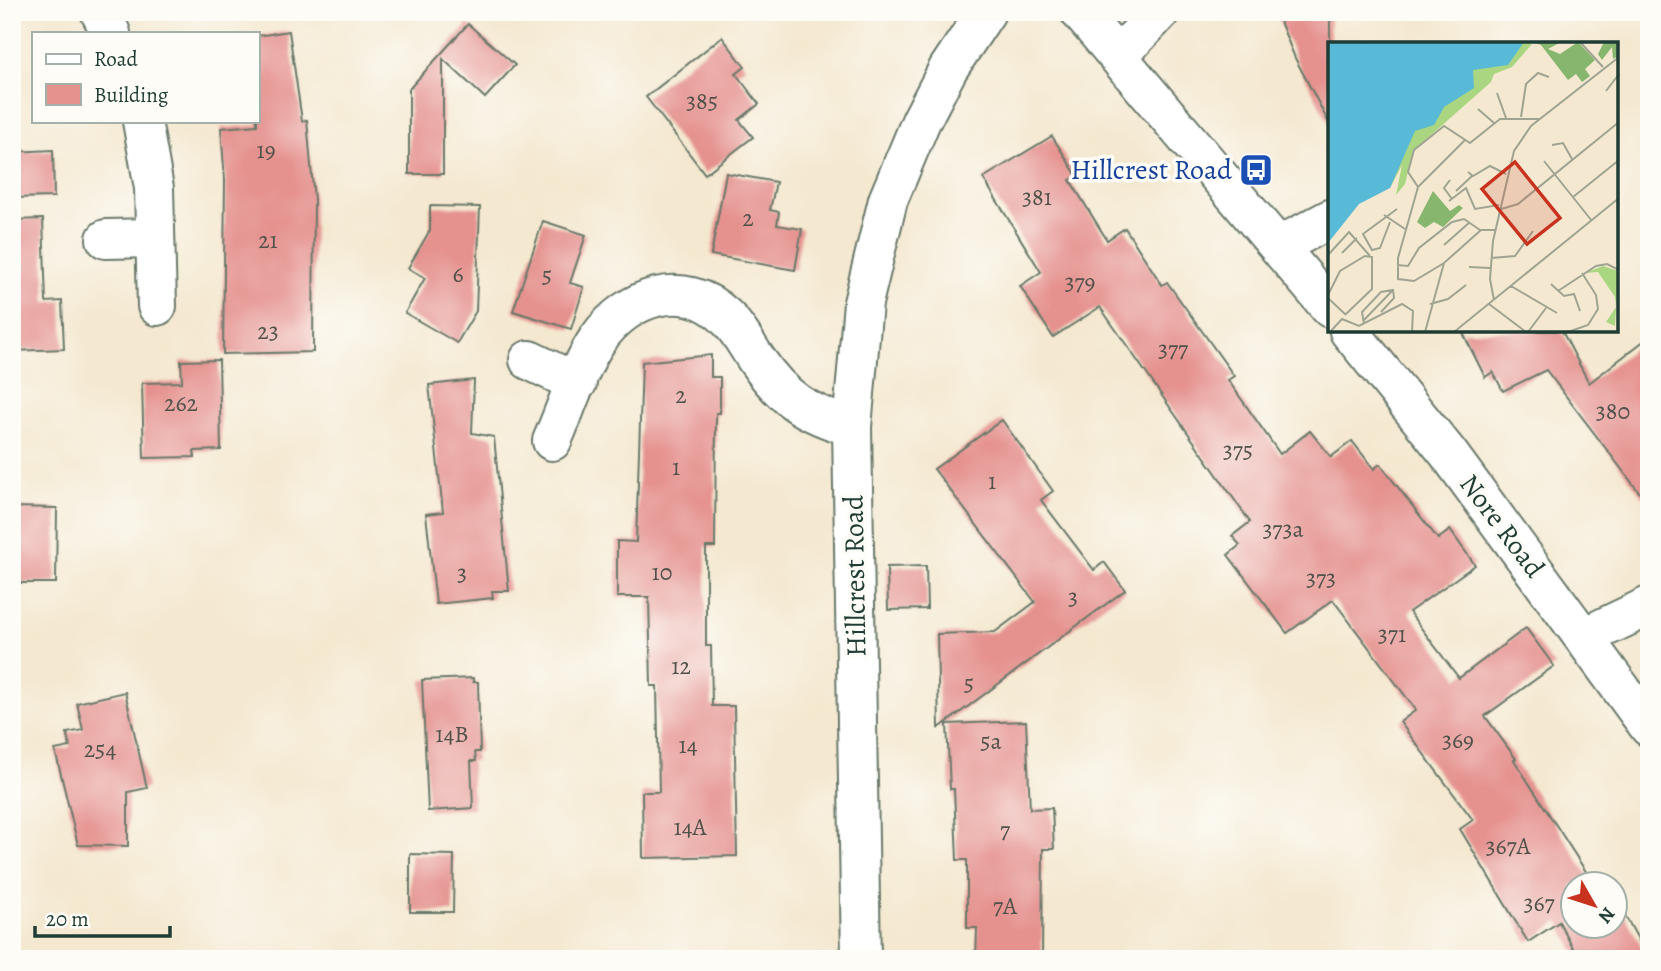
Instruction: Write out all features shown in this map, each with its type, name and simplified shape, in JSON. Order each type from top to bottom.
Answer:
[{"type":"street","points":[[100,12],[110,32]]},
{"type":"street","name":"Hillcrest Road","points":[[861,959],[852,427],[863,303],[888,200],[921,121],[948,69],[986,12]]},
{"type":"street","points":[[1080,12],[1328,306]]},
{"type":"street","points":[[1118,56],[1160,12]]},
{"type":"street","points":[[142,122],[154,188],[157,306]]},
{"type":"street","points":[[1279,246],[1328,220]]},
{"type":"street","points":[[106,239],[155,238]]},
{"type":"street","points":[[552,441],[597,340],[613,323],[649,299],[664,294],[686,294],[704,299],[725,316],[769,377],[795,404],[814,416],[852,427]]},
{"type":"street","name":"Nore Road","points":[[1350,332],[1448,453],[1649,727]]},
{"type":"street","points":[[529,360],[578,383]]},
{"type":"street","points":[[1584,637],[1649,606]]},
{"type":"building","points":[[1276,12],[1330,12],[1328,121],[1295,58]]},
{"type":"building","points":[[468,24],[515,65],[485,98],[443,59],[443,174],[409,174],[409,89]]},
{"type":"building","points":[[289,31],[302,121],[307,120],[314,200],[313,352],[223,354],[225,181],[221,128],[257,125],[259,122],[259,36]]},
{"type":"building","points":[[722,37],[745,67],[736,74],[759,104],[739,120],[753,137],[705,174],[646,97]]},
{"type":"building","points":[[1052,136],[1077,176],[1070,180],[1107,240],[1125,228],[1162,285],[1167,282],[1234,376],[1228,380],[1280,454],[1310,431],[1331,457],[1352,441],[1374,469],[1380,464],[1438,539],[1450,530],[1475,565],[1409,612],[1459,678],[1526,628],[1554,666],[1485,716],[1516,759],[1514,760],[1585,870],[1560,870],[1560,924],[1559,922],[1528,942],[1460,829],[1473,820],[1400,722],[1416,710],[1333,600],[1287,633],[1228,555],[1240,545],[1232,536],[1250,522],[1100,307],[1053,337],[1020,286],[1041,272],[983,178]]},
{"type":"building","points":[[53,150],[54,197],[12,198],[12,152]]},
{"type":"building","points":[[726,173],[776,182],[770,210],[779,212],[777,225],[802,229],[795,270],[711,255]]},
{"type":"building","points":[[430,206],[480,207],[476,311],[457,343],[405,313],[425,278],[408,268],[430,230]]},
{"type":"building","points":[[43,219],[46,302],[62,301],[64,349],[12,351],[12,220]]},
{"type":"building","points":[[543,221],[586,235],[570,283],[584,287],[571,329],[513,311]]},
{"type":"building","points":[[1462,332],[1563,332],[1589,383],[1649,337],[1649,505],[1546,370],[1503,391],[1493,372],[1485,377]]},
{"type":"building","points":[[711,355],[711,377],[720,377],[720,413],[716,413],[715,547],[706,547],[706,646],[711,646],[712,706],[734,706],[737,856],[643,858],[642,792],[659,792],[657,686],[651,686],[649,597],[617,597],[617,541],[636,542],[642,362]]},
{"type":"building","points":[[219,360],[221,450],[194,451],[195,457],[144,458],[142,383],[182,382],[181,361]]},
{"type":"building","points":[[474,380],[472,433],[494,437],[509,591],[492,591],[493,598],[436,604],[426,514],[443,512],[429,385]]},
{"type":"building","points":[[1002,420],[1053,491],[1041,500],[1094,570],[1104,562],[1125,590],[939,728],[937,634],[995,632],[1035,602],[934,469]]},
{"type":"building","points":[[12,507],[57,508],[56,583],[12,583]]},
{"type":"building","points":[[926,566],[927,609],[888,610],[887,567]]},
{"type":"building","points":[[473,678],[473,682],[478,682],[480,752],[475,752],[476,761],[471,761],[473,808],[428,811],[422,680]]},
{"type":"building","points":[[125,692],[147,788],[128,792],[128,846],[78,845],[55,750],[70,747],[67,733],[83,730],[77,703]]},
{"type":"building","points":[[1026,721],[1030,809],[1052,808],[1054,849],[1043,849],[1042,959],[976,959],[977,928],[967,928],[967,860],[957,860],[954,789],[950,789],[947,724]]},
{"type":"building","points":[[410,854],[454,855],[453,912],[410,912]]},
{"type":"building","points":[[1630,925],[1649,959],[1579,959],[1569,940],[1630,940]]},
{"type":"place","name":"Hillcrest Road","points":[[1256,170]]}]
